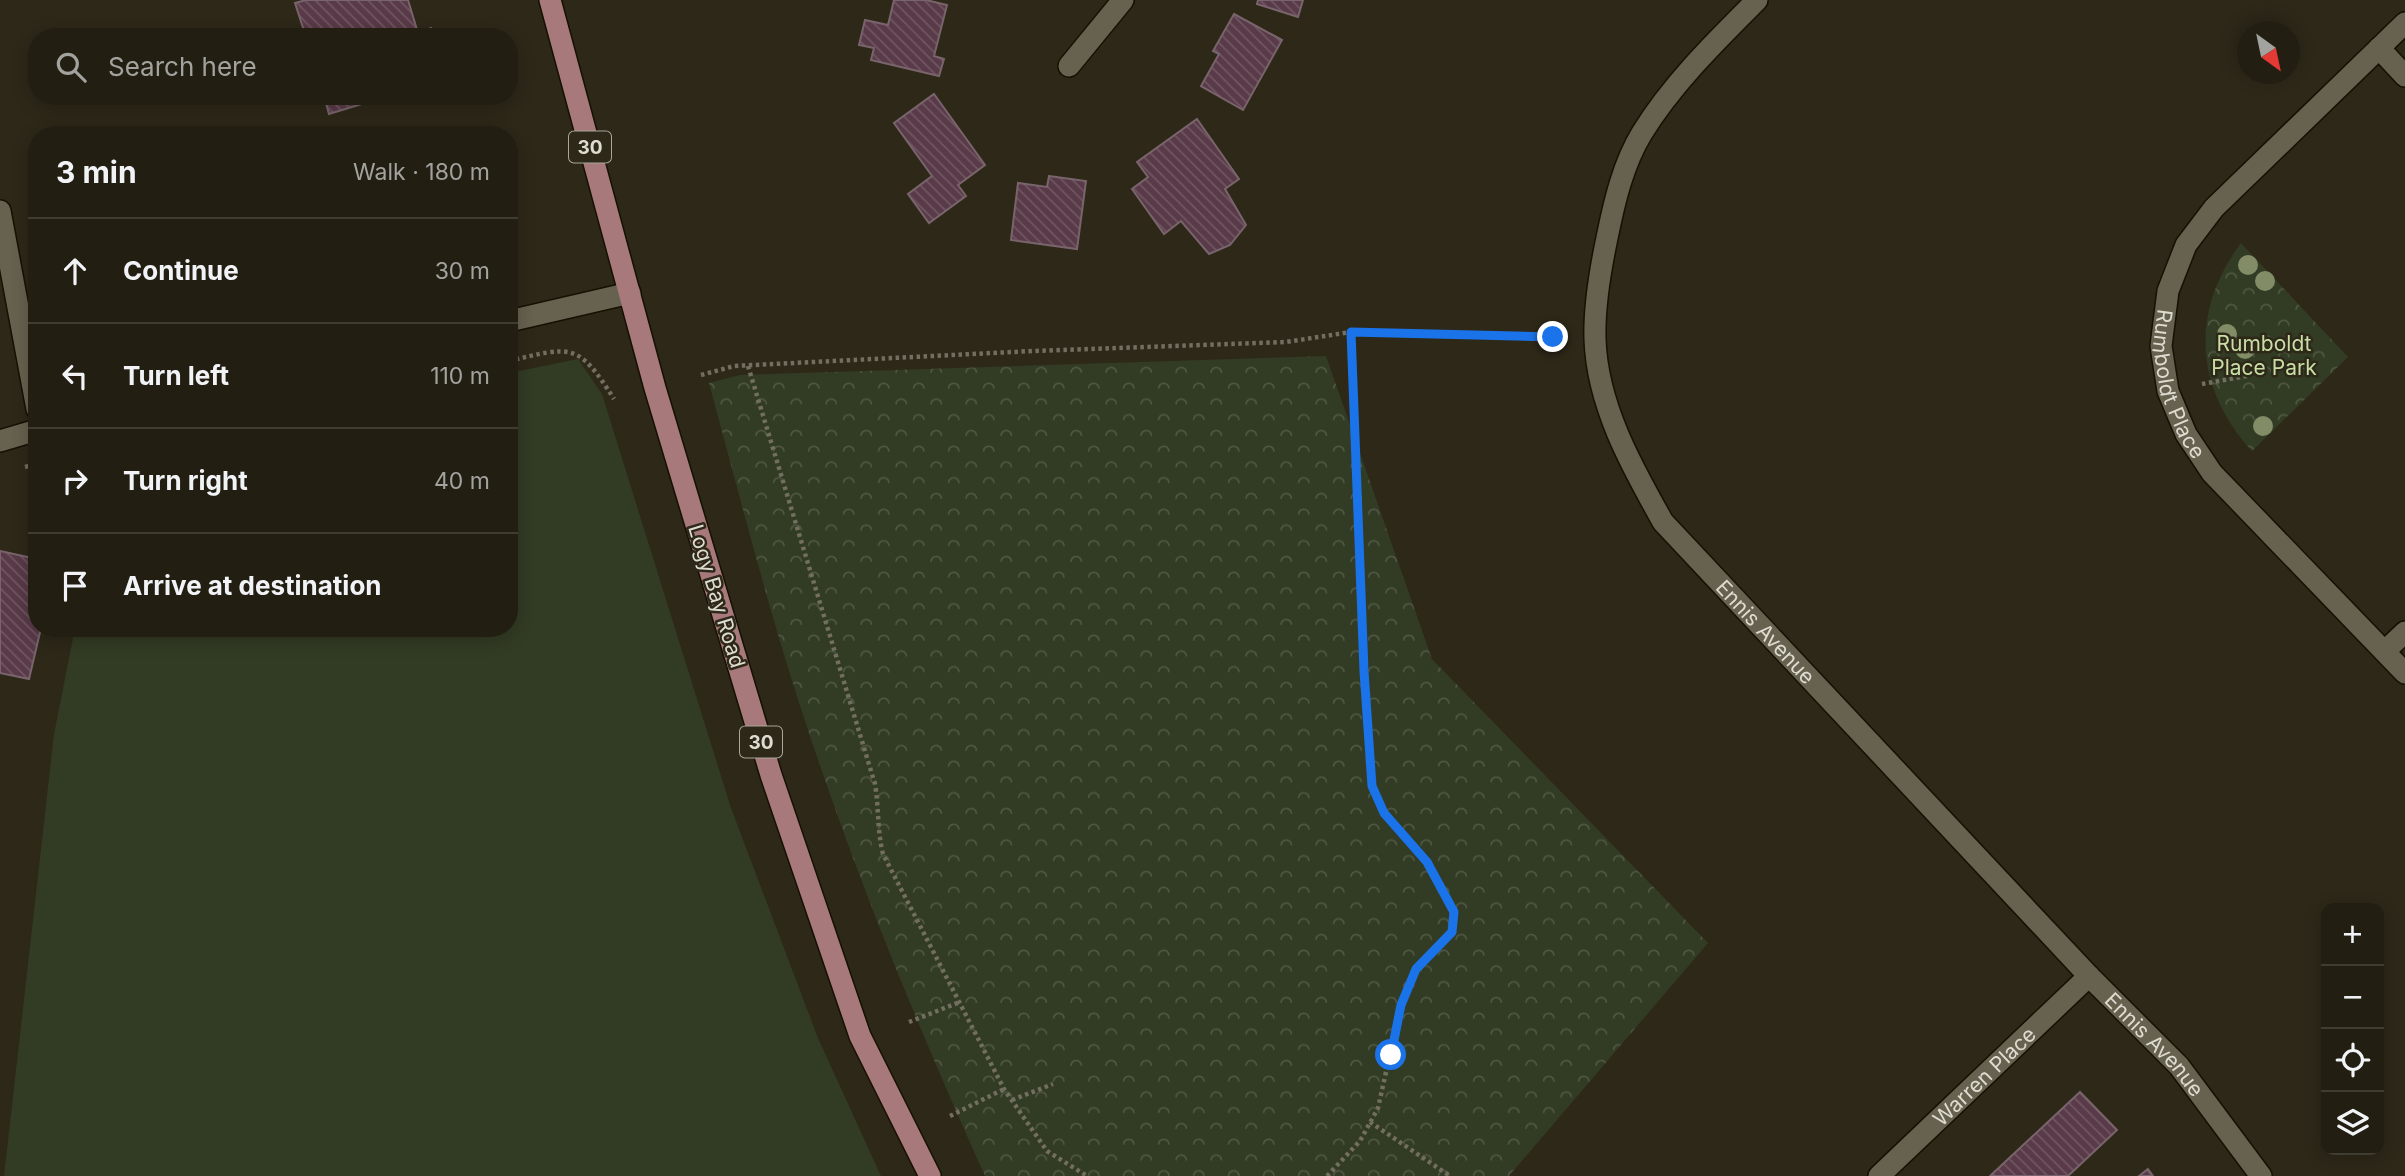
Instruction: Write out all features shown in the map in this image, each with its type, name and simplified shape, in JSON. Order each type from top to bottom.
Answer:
[{"type":"main road","name":"Logy Bay Road","points":[[551,0],[676,461],[775,788],[860,1036],[930,1176]]},
{"type":"street","points":[[1069,66],[1124,0]]},
{"type":"street","name":"Ennis Avenue","points":[[1757,0],[1683,79],[1642,133],[1624,173],[1611,220],[1597,305],[1595,341],[1612,414],[1627,459],[1663,522],[2090,976],[2179,1066],[2261,1176]]},
{"type":"street","name":"Rumboldt Place","points":[[2405,23],[2214,208],[2186,245],[2168,291],[2161,346],[2168,391],[2186,434],[2212,473],[2405,673]]},
{"type":"street","points":[[2379,48],[2405,76]]},
{"type":"street","points":[[0,211],[28,361]]},
{"type":"street","points":[[518,319],[630,293]]},
{"type":"street","points":[[0,441],[28,433]]},
{"type":"street","points":[[2385,651],[2405,632]]},
{"type":"street","name":"Warren Place","points":[[1879,1176],[2090,976]]},
{"type":"path","points":[[701,374],[748,366],[1018,351],[1286,342],[1351,332],[1553,337]]},
{"type":"path","points":[[1327,1176],[1360,1141],[1378,1108],[1401,1005],[1416,969],[1452,932],[1454,912],[1427,862],[1384,813],[1372,786],[1364,671],[1351,332]]},
{"type":"path","points":[[518,359],[553,350],[575,351],[591,364],[614,399]]},
{"type":"path","points":[[748,366],[875,784],[879,806],[877,831],[883,854],[1004,1089],[1048,1151],[1087,1176]]},
{"type":"path","points":[[2202,384],[2247,376]]},
{"type":"path","points":[[909,1022],[960,1002]]},
{"type":"path","points":[[1012,1100],[1053,1084]]},
{"type":"path","points":[[950,1116],[1004,1089]]},
{"type":"path","points":[[1370,1122],[1450,1176]]},
{"type":"green space","name":"Rumboldt Place Park","points":[[2241,243],[2348,357],[2252,451],[2233,427],[2219,401],[2210,375],[2206,349],[2207,322],[2213,295],[2224,269]]},
{"type":"green space","points":[[1326,356],[1432,659],[1708,943],[1509,1176],[985,1176],[927,1044],[823,775],[779,638],[709,383],[740,375]]},
{"type":"green space","points":[[578,359],[602,394],[731,808],[818,1038],[881,1176],[4,1176],[54,734],[73,637],[518,637],[518,371]]},
{"type":"building","points":[[306,0],[408,0],[416,28],[303,28],[295,3]]},
{"type":"building","points":[[894,0],[926,0],[947,5],[934,56],[944,59],[939,76],[871,60],[874,48],[859,45],[865,20],[888,25]]},
{"type":"building","points":[[1258,0],[1303,0],[1298,17],[1257,4]]},
{"type":"building","points":[[1234,14],[1282,40],[1243,110],[1201,86],[1219,54],[1213,51]]},
{"type":"building","points":[[934,94],[985,165],[958,185],[966,196],[929,223],[908,194],[932,176],[894,123]]},
{"type":"building","points":[[326,105],[358,105],[329,114]]},
{"type":"building","points":[[1197,119],[1239,179],[1225,189],[1246,225],[1230,245],[1209,254],[1181,221],[1164,234],[1132,189],[1148,177],[1137,162]]},
{"type":"building","points":[[1049,176],[1086,181],[1077,249],[1011,240],[1018,183],[1047,187]]},
{"type":"building","points":[[0,551],[28,557],[28,637],[39,637],[29,679],[0,673]]},
{"type":"building","points":[[2080,1092],[2117,1130],[2068,1176],[1990,1176]]},
{"type":"building","points":[[2148,1169],[2153,1176],[2139,1176]]},
{"type":"route","points":[[1391,1055],[1401,1005],[1416,969],[1452,932],[1454,912],[1427,862],[1384,813],[1372,786],[1364,671],[1351,332],[1553,337]]}]
